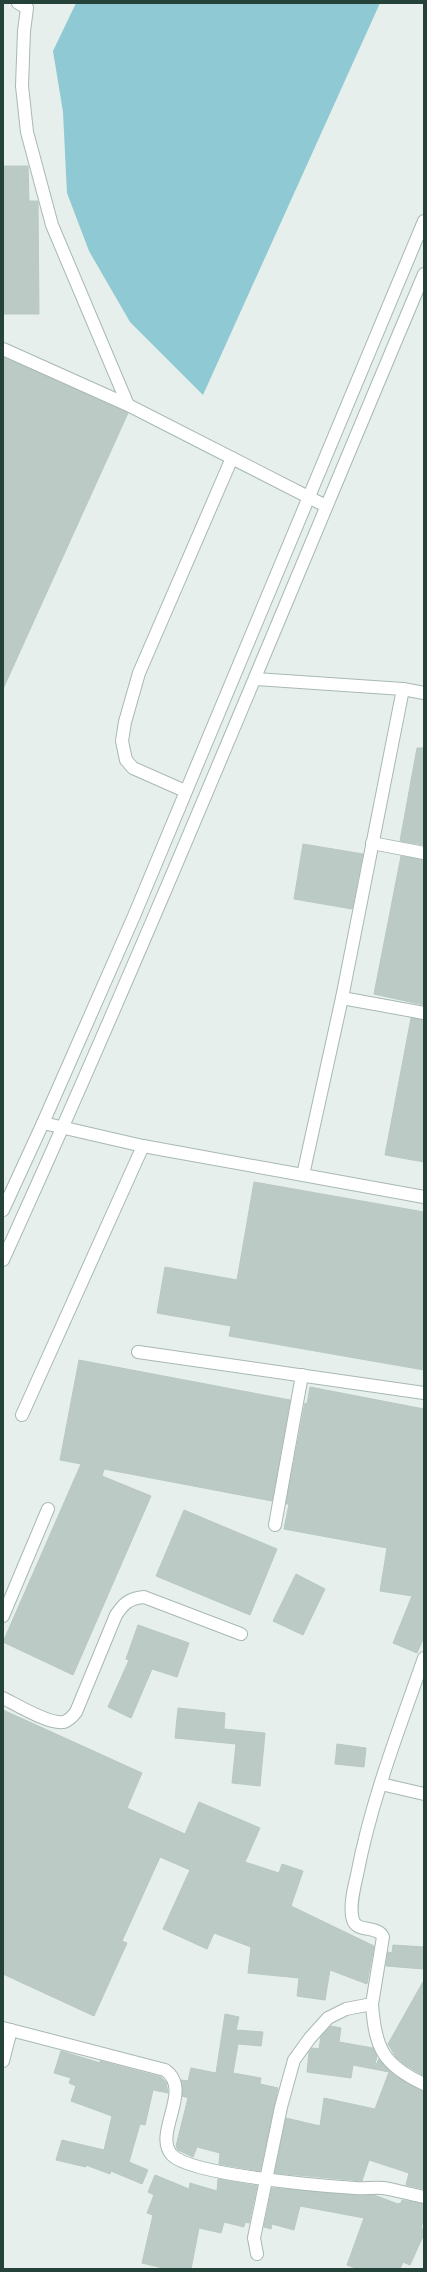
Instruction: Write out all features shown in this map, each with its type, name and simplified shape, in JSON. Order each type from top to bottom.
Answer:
[{"type":"street","points":[[26,5],[22,86],[27,132],[52,225],[128,405]]},
{"type":"street","points":[[3,1210],[43,1123],[185,791],[424,221]]},
{"type":"street","points":[[3,1260],[63,1128],[256,679],[326,506],[424,274]]},
{"type":"street","points":[[3,349],[128,405],[326,506]]},
{"type":"street","points":[[185,791],[133,768],[126,760],[122,741],[139,673],[232,458]]},
{"type":"street","points":[[256,679],[403,689],[424,693]]},
{"type":"street","points":[[303,1175],[342,998],[403,689]]},
{"type":"street","points":[[372,843],[424,853]]},
{"type":"street","points":[[342,998],[424,1014]]},
{"type":"street","points":[[43,1123],[143,1146],[424,1197]]},
{"type":"street","points":[[22,1415],[143,1146]]},
{"type":"street","points":[[138,1352],[424,1393]]},
{"type":"street","points":[[275,1525],[302,1376]]},
{"type":"street","points":[[3,1616],[48,1509]]},
{"type":"street","points":[[3,1698],[47,1719],[60,1722],[66,1721],[76,1712],[116,1615],[123,1605],[134,1598],[144,1597],[241,1634]]},
{"type":"street","points":[[424,1658],[381,1784],[360,1858],[354,1892],[353,1911],[353,1921],[357,1926],[377,1931],[383,1937],[372,2004],[376,2037],[381,2052],[389,2062],[424,2084]]},
{"type":"street","points":[[381,1784],[424,1794]]},
{"type":"street","points":[[256,2254],[254,2238],[281,2107],[294,2060],[310,2038],[328,2018],[346,2009],[372,2004]]},
{"type":"street","points":[[3,2061],[7,2029],[165,2070],[172,2074],[176,2084],[167,2145],[171,2154],[180,2161],[210,2170],[267,2179],[357,2189],[382,2188],[424,2197]]},
{"type":"water","points":[[76,3],[380,3],[203,395],[130,322],[89,251],[67,193],[63,112],[53,51]]},
{"type":"building","points":[[3,166],[28,166],[29,201],[38,201],[39,314],[3,314]]},
{"type":"building","points":[[3,357],[128,413],[3,689]]},
{"type":"building","points":[[417,748],[424,748],[424,845],[400,841]]},
{"type":"building","points":[[303,844],[363,854],[352,909],[294,899]]},
{"type":"building","points":[[401,856],[424,860],[424,1005],[374,994]]},
{"type":"building","points":[[411,1018],[424,1020],[424,1162],[385,1155]]},
{"type":"building","points":[[254,1182],[424,1212],[424,1370],[229,1336],[231,1326],[157,1313],[165,1267],[237,1280]]},
{"type":"building","points":[[79,1360],[290,1400],[272,1501],[104,1469],[102,1476],[151,1496],[73,1675],[3,1642],[81,1464],[60,1460]]},
{"type":"building","points":[[310,1387],[424,1409],[424,1637],[417,1653],[393,1643],[412,1596],[380,1591],[387,1548],[284,1529],[289,1504],[286,1504],[305,1403],[307,1404]]},
{"type":"building","points":[[184,1510],[277,1549],[250,1615],[156,1576]]},
{"type":"building","points":[[296,1574],[325,1589],[303,1635],[273,1621]]},
{"type":"building","points":[[138,1625],[189,1643],[177,1677],[152,1669],[131,1718],[108,1707],[129,1660],[126,1659]]},
{"type":"building","points":[[178,1708],[225,1713],[224,1729],[265,1733],[260,1786],[232,1783],[236,1744],[175,1738]]},
{"type":"building","points":[[3,1710],[142,1773],[127,1808],[185,1834],[199,1802],[260,1828],[245,1862],[279,1873],[282,1864],[303,1871],[291,1906],[374,1946],[367,1984],[330,1970],[325,2000],[297,1996],[299,1978],[248,1973],[251,1947],[214,1933],[207,1949],[163,1929],[190,1870],[160,1857],[122,1941],[127,1943],[94,2016],[3,1974]]},
{"type":"building","points":[[337,1744],[366,1748],[364,1767],[335,1764]]},
{"type":"building","points":[[393,1945],[424,1947],[424,1969],[386,1966],[388,1952],[392,1953]]},
{"type":"building","points":[[424,1980],[424,2076],[404,2064],[396,2057],[388,2044]]},
{"type":"building","points":[[225,2014],[239,2017],[236,2030],[263,2032],[261,2046],[238,2044],[233,2073],[261,2078],[260,2084],[278,2088],[260,2171],[219,2164],[220,2153],[197,2147],[193,2157],[178,2150],[176,2146],[188,2098],[182,2096],[181,2080],[188,2081],[191,2068],[216,2073]]},
{"type":"building","points":[[331,2026],[341,2028],[339,2042],[373,2048],[377,2056],[374,2069],[379,2059],[395,2076],[424,2091],[424,2189],[406,2185],[409,2173],[369,2160],[362,2181],[275,2173],[286,2118],[320,2126],[324,2098],[375,2109],[389,2072],[353,2065],[351,2078],[307,2072],[309,2052],[312,2048],[319,2049],[321,2036]]},
{"type":"building","points":[[61,2051],[100,2063],[100,2061],[161,2077],[166,2082],[168,2093],[153,2090],[145,2125],[140,2124],[129,2162],[148,2170],[142,2184],[111,2171],[110,2174],[86,2165],[86,2167],[56,2160],[62,2140],[104,2150],[112,2116],[71,2101],[76,2086],[69,2083],[71,2078],[54,2073]]},
{"type":"building","points":[[155,2175],[189,2189],[190,2183],[217,2191],[218,2179],[257,2186],[249,2223],[245,2222],[244,2227],[224,2222],[221,2233],[199,2228],[191,2269],[167,2269],[142,2263],[153,2215],[147,2213],[154,2195],[148,2192]]},
{"type":"building","points":[[272,2188],[338,2194],[374,2195],[398,2204],[401,2203],[402,2200],[424,2204],[424,2218],[421,2228],[424,2229],[424,2234],[410,2265],[403,2262],[400,2269],[358,2269],[347,2265],[364,2218],[300,2206],[294,2230],[272,2224],[271,2229],[264,2227]]}]
